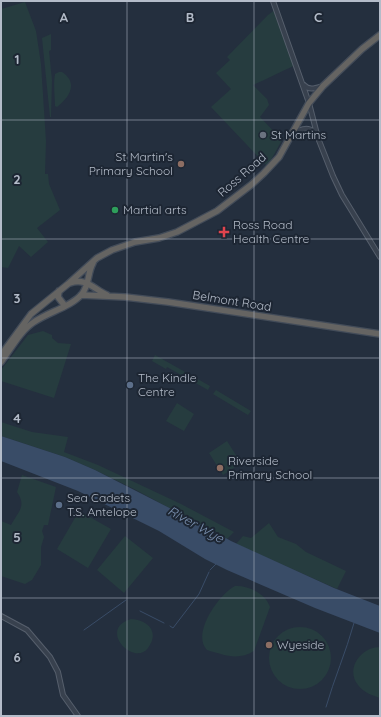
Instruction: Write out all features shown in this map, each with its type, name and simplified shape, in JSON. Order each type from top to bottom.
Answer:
[{"type":"highway","name":"Ross Road","points":[[17,336],[31,314],[59,292],[94,260],[122,246],[134,242],[167,236],[177,232],[217,211],[264,173],[279,157],[309,103],[322,86],[355,55],[380,35]]},
{"type":"highway","points":[[1,355],[17,336],[30,325],[42,317],[65,306],[81,295],[88,284],[90,270],[94,260]]},
{"type":"highway","points":[[68,284],[80,281],[109,296]]},
{"type":"highway","points":[[59,292],[58,297],[65,306]]},
{"type":"highway","name":"Belmont Road","points":[[81,295],[109,296],[168,302],[380,334]]},
{"type":"highway","points":[[31,314],[42,317]]},
{"type":"highway","points":[[1,362],[17,336]]},
{"type":"street","points":[[273,1],[309,103],[317,134],[327,162],[342,195],[380,257]]},
{"type":"street","points":[[302,83],[311,89],[322,86]]},
{"type":"street","points":[[293,133],[306,128],[312,129],[317,134]]},
{"type":"street","points":[[1,616],[27,630],[50,658],[58,672],[63,695],[78,716]]},
{"type":"green space","points":[[25,2],[36,31],[41,64],[46,141],[45,174],[48,174],[49,184],[60,210],[37,228],[48,242],[31,257],[19,246],[8,268],[1,267],[1,9]]},
{"type":"green space","points":[[276,9],[296,65],[253,85],[267,99],[269,105],[260,117],[282,140],[271,160],[266,165],[211,107],[231,89],[216,73],[230,60],[227,57],[268,15]]},
{"type":"green space","points":[[51,34],[51,50],[49,51],[52,80],[50,117],[42,38]]},
{"type":"green space","points":[[62,72],[67,76],[71,86],[68,95],[57,107],[55,106],[54,82],[55,74]]},
{"type":"green space","points":[[43,331],[52,335],[52,338],[58,343],[71,344],[54,398],[1,381],[1,370],[28,335]]},
{"type":"green space","points":[[155,355],[210,386],[208,390],[167,367],[166,369],[152,361]]},
{"type":"green space","points":[[216,390],[251,411],[248,415],[213,394]]},
{"type":"green space","points":[[177,403],[194,414],[184,431],[166,421]]},
{"type":"green space","points":[[1,422],[32,432],[68,437],[64,452],[98,465],[181,504],[234,532],[227,539],[134,489],[95,470],[65,457],[1,436]]},
{"type":"green space","points":[[227,441],[241,463],[223,475],[209,453]]},
{"type":"green space","points":[[22,475],[56,487],[48,525],[44,525],[42,531],[44,537],[41,547],[41,565],[32,580],[25,584],[1,576],[1,521],[11,525],[19,513],[21,501],[17,492]]},
{"type":"green space","points":[[79,511],[111,529],[88,568],[57,549]]},
{"type":"green space","points":[[269,523],[278,537],[296,544],[306,552],[346,571],[337,589],[236,544],[243,536],[251,538]]},
{"type":"green space","points":[[125,536],[153,558],[124,593],[97,570]]},
{"type":"green space","points":[[235,586],[245,587],[261,594],[268,602],[270,607],[254,651],[242,656],[225,655],[207,650],[203,643],[202,634],[209,615],[215,606],[229,590]]},
{"type":"green space","points":[[131,619],[147,624],[152,632],[153,637],[151,642],[148,648],[142,653],[135,653],[128,650],[118,638],[117,630],[121,624]]},
{"type":"green space","points":[[300,627],[312,629],[322,636],[329,646],[331,658],[329,670],[322,680],[312,687],[300,689],[288,687],[278,680],[271,670],[269,658],[271,646],[278,636],[288,629]]},
{"type":"green space","points":[[380,647],[380,698],[360,688],[354,679],[353,672],[354,666],[361,655],[373,648]]},
{"type":"water","name":"River Wye","points":[[1,436],[65,457],[95,470],[231,541],[334,588],[380,606],[380,633],[315,608],[227,570],[205,559],[159,531],[78,491],[1,461]]},
{"type":"waterway","points":[[210,570],[217,563]]},
{"type":"waterway","points":[[170,626],[173,628],[199,594],[209,572]]},
{"type":"waterway","points":[[84,630],[126,600]]},
{"type":"waterway","points":[[140,611],[164,623]]},
{"type":"waterway","points":[[326,707],[354,623]]},
{"type":"place","name":"St Martins","points":[[263,135]]},
{"type":"place","name":"St Martin's Primary School","points":[[181,164]]},
{"type":"place","name":"Martial arts","points":[[115,210]]},
{"type":"place","name":"Ross Road Health Centre","points":[[224,232]]},
{"type":"place","name":"The Kindle Centre","points":[[130,385]]},
{"type":"place","name":"Riverside Primary School","points":[[220,468]]},
{"type":"place","name":"Sea Cadets T.S. Antelope","points":[[59,505]]},
{"type":"place","name":"Wyeside","points":[[269,645]]}]
